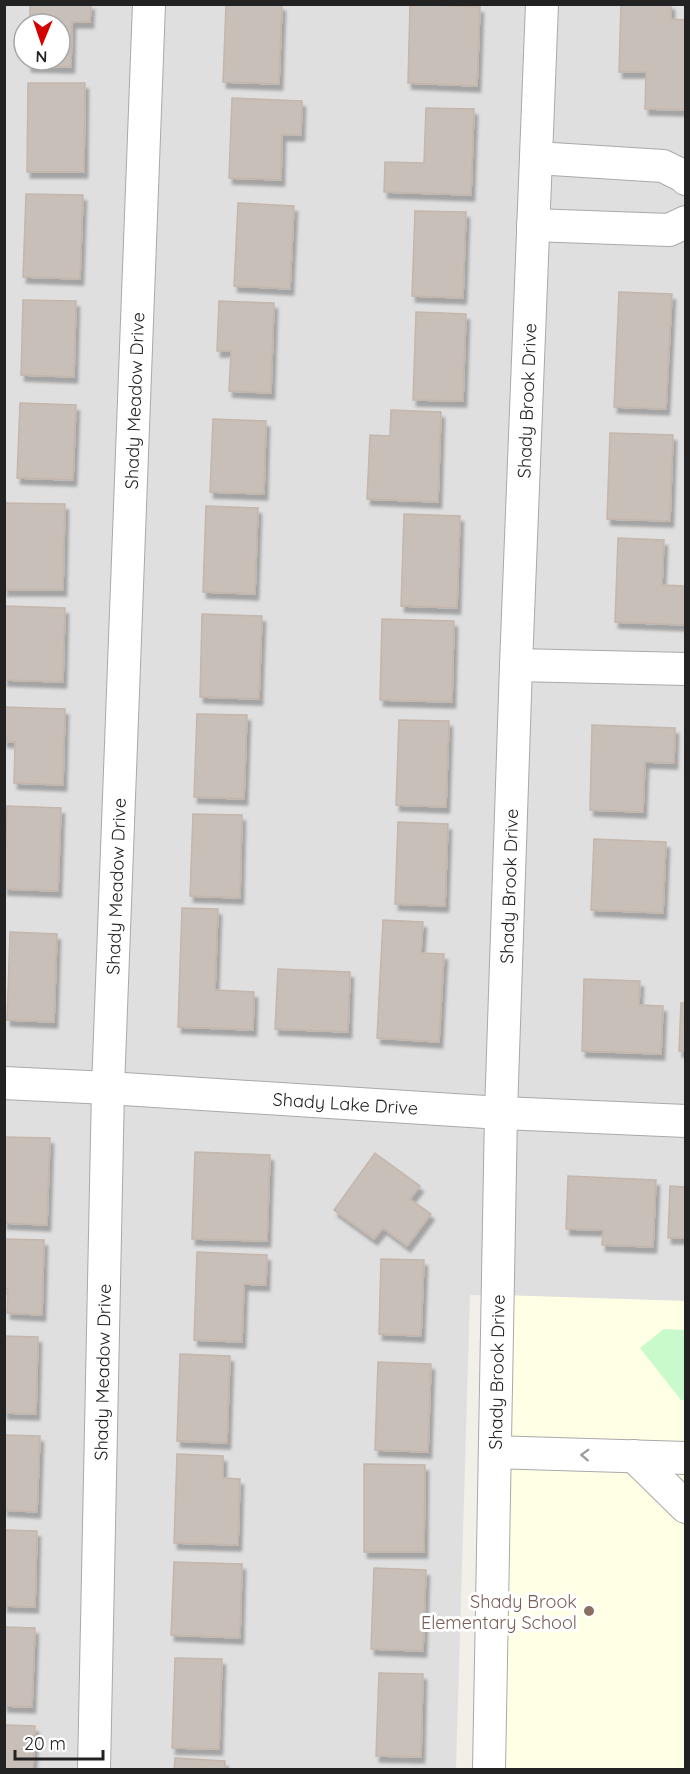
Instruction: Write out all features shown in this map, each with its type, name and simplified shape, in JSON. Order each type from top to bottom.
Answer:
[{"type":"street","name":"Shady Meadow Drive","points":[[94,1770],[108,1088],[149,4]]},
{"type":"street","name":"Shady Brook Drive","points":[[489,1770],[501,1113],[542,4]]},
{"type":"street","points":[[536,158],[663,166],[686,179]]},
{"type":"street","points":[[533,225],[669,230],[686,222]]},
{"type":"street","points":[[516,665],[686,669]]},
{"type":"street","name":"Shady Lake Drive","points":[[4,1083],[501,1113],[686,1121]]},
{"type":"street","points":[[495,1452],[686,1458]]},
{"type":"street","points":[[634,1456],[686,1507]]},
{"type":"shaded area","points":[[5,5],[685,5],[685,1301],[470,1295],[456,1769],[5,1770]]},
{"type":"shaded area","name":"Shady Brook Elementary School","points":[[497,1295],[685,1301],[685,1769],[489,1770]]},
{"type":"green space","points":[[664,1329],[685,1330],[685,1400],[681,1400],[640,1348]]},
{"type":"building","points":[[30,4],[91,4],[90,22],[72,22],[72,12],[30,12]]},
{"type":"building","points":[[226,4],[282,5],[279,84],[223,82]]},
{"type":"building","points":[[410,4],[480,7],[477,86],[408,83]]},
{"type":"building","points":[[621,4],[671,4],[671,19],[686,20],[686,110],[645,109],[646,72],[619,72]]},
{"type":"building","points":[[28,83],[85,83],[84,172],[27,172]]},
{"type":"building","points":[[232,98],[302,101],[301,135],[282,135],[281,180],[229,178]]},
{"type":"building","points":[[426,108],[474,109],[471,195],[384,192],[385,162],[424,163]]},
{"type":"building","points":[[26,194],[83,195],[80,279],[23,277]]},
{"type":"building","points":[[238,203],[294,206],[290,289],[234,286]]},
{"type":"building","points":[[415,211],[466,212],[463,298],[412,296]]},
{"type":"building","points":[[619,292],[672,294],[666,409],[614,407]]},
{"type":"building","points":[[23,300],[76,301],[74,377],[21,375]]},
{"type":"building","points":[[219,301],[274,303],[271,393],[229,391],[231,351],[217,351]]},
{"type":"building","points":[[416,312],[466,314],[463,401],[413,400]]},
{"type":"building","points":[[20,403],[76,405],[73,480],[17,478]]},
{"type":"building","points":[[391,410],[441,412],[438,502],[367,499],[370,435],[390,436]]},
{"type":"building","points":[[213,419],[266,421],[264,494],[210,492]]},
{"type":"building","points":[[610,433],[673,435],[670,521],[607,519]]},
{"type":"building","points":[[4,503],[65,504],[63,590],[4,590]]},
{"type":"building","points":[[206,506],[258,508],[255,594],[203,592]]},
{"type":"building","points":[[404,514],[460,516],[457,608],[401,606]]},
{"type":"building","points":[[618,538],[664,540],[662,585],[686,586],[686,625],[615,622]]},
{"type":"building","points":[[4,606],[65,608],[63,682],[4,680]]},
{"type":"building","points":[[202,614],[262,616],[259,699],[200,697]]},
{"type":"building","points":[[382,619],[454,621],[452,702],[380,700]]},
{"type":"building","points":[[4,707],[65,709],[63,785],[14,783],[15,742],[4,741]]},
{"type":"building","points":[[197,714],[247,715],[244,799],[194,797]]},
{"type":"building","points":[[399,720],[449,721],[446,807],[396,805]]},
{"type":"building","points":[[592,725],[675,728],[674,763],[645,762],[643,812],[590,810]]},
{"type":"building","points":[[7,806],[61,808],[58,891],[4,889]]},
{"type":"building","points":[[193,814],[242,815],[240,898],[190,896]]},
{"type":"building","points":[[398,822],[448,824],[445,906],[395,904]]},
{"type":"building","points":[[594,839],[666,842],[663,913],[591,910]]},
{"type":"building","points":[[182,908],[218,909],[215,990],[254,992],[253,1030],[178,1027]]},
{"type":"building","points":[[383,920],[423,922],[421,953],[444,954],[439,1042],[377,1038]]},
{"type":"building","points":[[10,932],[57,934],[54,1022],[7,1020]]},
{"type":"building","points":[[278,969],[350,972],[348,1032],[275,1029]]},
{"type":"building","points":[[584,979],[640,981],[639,1005],[663,1006],[661,1054],[582,1051]]},
{"type":"building","points":[[681,1003],[686,1003],[686,1051],[679,1051]]},
{"type":"building","points":[[4,1137],[50,1138],[47,1225],[4,1223]]},
{"type":"building","points":[[195,1152],[270,1155],[267,1241],[192,1239]]},
{"type":"building","points":[[375,1153],[420,1186],[410,1199],[431,1214],[407,1246],[383,1228],[374,1239],[334,1210]]},
{"type":"building","points":[[568,1176],[656,1180],[653,1247],[602,1245],[603,1230],[566,1229]]},
{"type":"building","points":[[670,1186],[686,1187],[686,1238],[668,1238]]},
{"type":"building","points":[[4,1239],[44,1240],[42,1315],[7,1313],[8,1289],[4,1289]]},
{"type":"building","points":[[197,1252],[267,1255],[266,1285],[244,1284],[242,1342],[194,1340]]},
{"type":"building","points":[[381,1259],[424,1260],[421,1336],[379,1334]]},
{"type":"building","points":[[4,1336],[38,1337],[36,1414],[4,1413]]},
{"type":"building","points":[[180,1354],[230,1356],[227,1443],[177,1441]]},
{"type":"building","points":[[378,1362],[431,1364],[428,1452],[375,1450]]},
{"type":"building","points":[[4,1435],[40,1436],[37,1512],[4,1510]]},
{"type":"building","points":[[177,1454],[223,1456],[223,1478],[240,1479],[238,1545],[174,1543]]},
{"type":"building","points":[[364,1464],[425,1465],[424,1552],[364,1552]]},
{"type":"building","points":[[4,1530],[37,1531],[35,1607],[4,1606]]},
{"type":"building","points":[[174,1562],[242,1564],[240,1638],[171,1635]]},
{"type":"building","points":[[374,1568],[426,1570],[423,1651],[371,1649]]},
{"type":"building","points":[[4,1627],[35,1628],[32,1707],[4,1706]]},
{"type":"building","points":[[175,1658],[222,1659],[219,1749],[172,1748]]},
{"type":"building","points":[[379,1673],[423,1674],[421,1757],[376,1756]]},
{"type":"building","points":[[4,1725],[35,1726],[33,1770],[4,1770]]},
{"type":"building","points":[[175,1758],[225,1761],[225,1770],[174,1770]]},
{"type":"place","name":"Shady Brook Elementary School","points":[[589,1611]]}]
